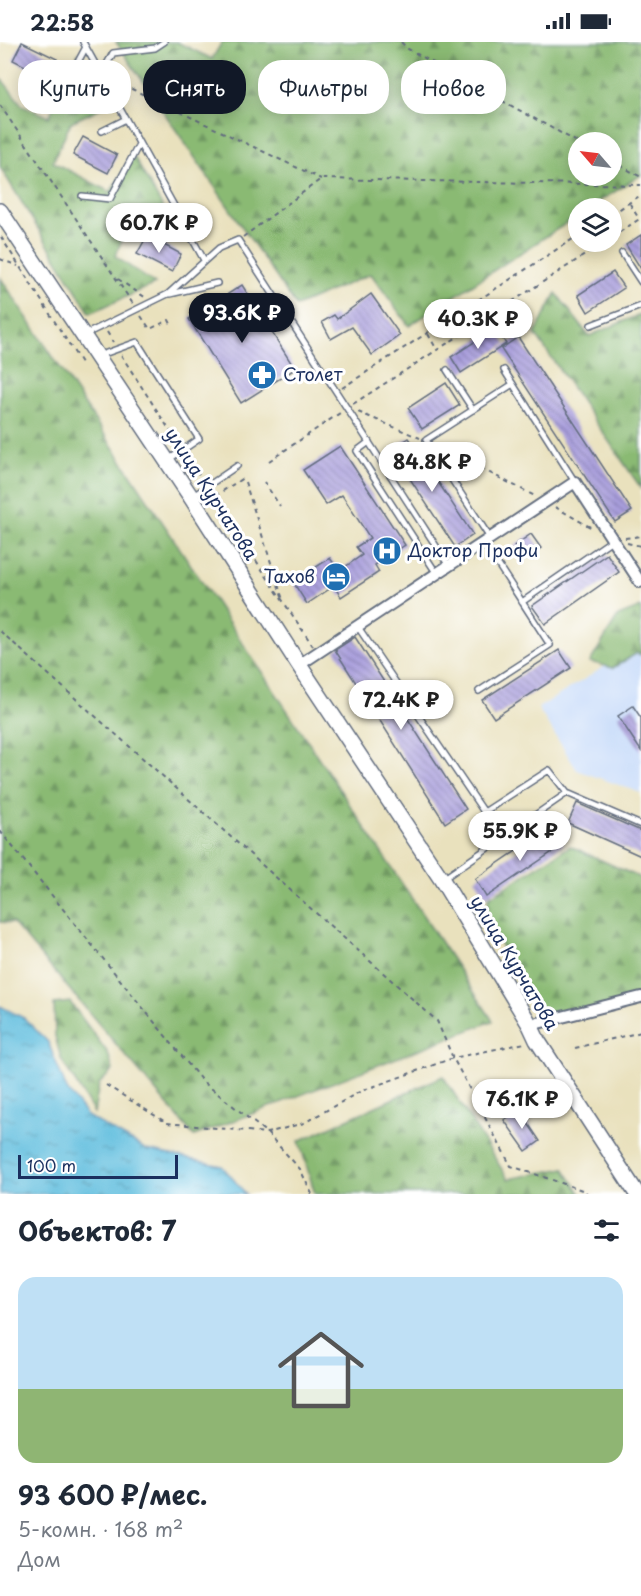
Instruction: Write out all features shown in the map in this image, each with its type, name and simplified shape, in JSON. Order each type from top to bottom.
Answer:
[{"type":"main road","name":"улица Курчатова","points":[[0,211],[442,880],[537,1040],[637,1194]]},
{"type":"street","points":[[299,665],[574,482],[639,582],[641,581]]},
{"type":"street","points":[[530,1025],[641,997]]},
{"type":"lane","points":[[108,60],[112,53],[155,48],[164,42]]},
{"type":"lane","points":[[84,45],[92,60]]},
{"type":"lane","points":[[77,60],[84,45]]},
{"type":"lane","points":[[123,114],[204,260]]},
{"type":"lane","points":[[102,131],[126,119]]},
{"type":"lane","points":[[82,196],[110,199],[139,144]]},
{"type":"lane","points":[[162,233],[184,224]]},
{"type":"lane","points":[[168,294],[219,248],[238,240],[449,566]]},
{"type":"lane","points":[[622,253],[641,282]]},
{"type":"lane","points":[[83,335],[168,294],[217,283]]},
{"type":"lane","points":[[591,325],[641,306]]},
{"type":"lane","points":[[97,357],[137,342],[199,439],[166,461]]},
{"type":"lane","points":[[447,370],[473,410]]},
{"type":"lane","points":[[504,370],[574,482]]},
{"type":"lane","points":[[479,691],[550,645],[426,440],[513,384]]},
{"type":"lane","points":[[369,442],[357,451],[437,574]]},
{"type":"lane","points":[[191,497],[237,465]]},
{"type":"lane","points":[[522,602],[612,540]]},
{"type":"lane","points":[[358,626],[484,812],[549,770],[567,794],[641,825]]},
{"type":"lane","points":[[442,880],[567,794]]},
{"type":"path","points":[[401,42],[408,50],[568,137]]},
{"type":"path","points":[[131,89],[321,179],[641,185]]},
{"type":"path","points":[[0,105],[150,329],[169,320],[171,324]]},
{"type":"path","points":[[622,167],[641,177]]},
{"type":"path","points":[[238,240],[321,179]]},
{"type":"path","points":[[622,208],[641,195]]},
{"type":"path","points":[[622,231],[640,219],[629,203]]},
{"type":"path","points":[[0,236],[83,366]]},
{"type":"path","points":[[337,392],[568,242]]},
{"type":"path","points":[[269,461],[589,252]]},
{"type":"path","points":[[0,260],[18,266]]},
{"type":"path","points":[[116,278],[152,302]]},
{"type":"path","points":[[481,298],[491,315]]},
{"type":"path","points":[[455,315],[465,332]]},
{"type":"path","points":[[427,333],[437,350]]},
{"type":"path","points":[[347,408],[426,440],[593,529]]},
{"type":"path","points":[[214,497],[243,478]]},
{"type":"path","points":[[245,482],[284,603]]},
{"type":"path","points":[[264,483],[280,506]]},
{"type":"path","points":[[612,540],[641,536]]},
{"type":"path","points":[[0,631],[437,1021],[453,1058],[511,1166],[585,1191],[587,1194]]},
{"type":"path","points":[[0,831],[202,1081],[267,1133],[300,1169],[312,1194]]},
{"type":"path","points":[[574,1048],[641,1032]]},
{"type":"path","points":[[106,1085],[167,1123],[267,1133],[304,1123],[361,1091],[453,1058],[537,1040]]},
{"type":"shaded area","points":[[641,644],[641,793],[577,770],[538,708]]},
{"type":"green space","points":[[116,42],[177,42],[212,59],[222,42],[641,42],[641,175],[605,198],[568,198],[568,222],[409,326],[371,274],[296,306],[165,114],[246,114],[246,60],[143,60],[143,82],[131,64],[131,60],[128,60]]},
{"type":"green space","points":[[0,77],[18,100],[18,114],[42,114],[49,117],[50,114],[88,114],[71,122],[53,162],[110,192],[134,157],[166,213],[132,219],[115,256],[155,284],[90,313],[0,167]]},
{"type":"green space","points":[[0,277],[493,1021],[194,1136],[13,923],[0,922]]},
{"type":"green space","points":[[556,293],[589,336],[641,314],[641,488],[535,334]]},
{"type":"green space","points":[[641,607],[641,655],[637,653],[613,668],[590,662],[618,616]]},
{"type":"green space","points":[[570,846],[641,878],[641,1000],[559,1019],[528,1001],[487,917],[488,898]]},
{"type":"green space","points":[[70,1002],[108,1053],[113,1070],[99,1084],[94,1113],[61,1059],[55,1036],[54,1004]]},
{"type":"green space","points":[[443,1076],[508,1179],[564,1168],[581,1194],[315,1194],[299,1141]]},
{"type":"water","points":[[0,1006],[24,1018],[48,1042],[67,1090],[87,1116],[147,1150],[222,1166],[246,1194],[0,1194]]},
{"type":"building","points":[[22,42],[57,59],[18,60],[18,62],[13,60]]},
{"type":"building","points":[[83,137],[117,155],[108,173],[73,155]]},
{"type":"building","points":[[641,235],[641,269],[626,245]]},
{"type":"building","points":[[147,236],[181,254],[172,272],[137,254]]},
{"type":"building","points":[[613,272],[624,288],[588,312],[578,295]]},
{"type":"building","points":[[242,285],[295,369],[241,403],[189,319]]},
{"type":"building","points":[[371,294],[400,335],[372,355],[352,327],[331,339],[322,322],[334,315],[337,319]]},
{"type":"building","points":[[496,328],[506,344],[461,373],[451,357]]},
{"type":"building","points":[[518,337],[632,511],[615,522],[501,349]]},
{"type":"building","points":[[446,383],[460,405],[422,429],[408,408]]},
{"type":"building","points":[[409,438],[473,535],[455,547],[391,450]]},
{"type":"building","points":[[340,446],[405,545],[375,565],[379,572],[341,597],[334,586],[307,604],[293,582],[330,558],[339,571],[362,555],[356,547],[370,538],[342,495],[326,505],[303,470]]},
{"type":"building","points":[[531,534],[541,548],[524,560],[514,546]]},
{"type":"building","points":[[607,554],[619,572],[545,624],[532,606]]},
{"type":"building","points":[[355,637],[466,809],[445,823],[335,650]]},
{"type":"building","points":[[559,650],[571,668],[494,718],[482,700]]},
{"type":"building","points":[[633,706],[641,718],[641,751],[618,716]]},
{"type":"building","points":[[577,803],[641,831],[641,856],[568,823]]},
{"type":"building","points":[[553,826],[564,844],[486,897],[475,879]]},
{"type":"building","points":[[519,1110],[540,1141],[526,1151],[504,1120]]},
{"type":"place","name":"Столет","points":[[262,375]]},
{"type":"place","name":"Доктор Профи","points":[[387,551]]},
{"type":"place","name":"Тахов","points":[[336,577]]}]
